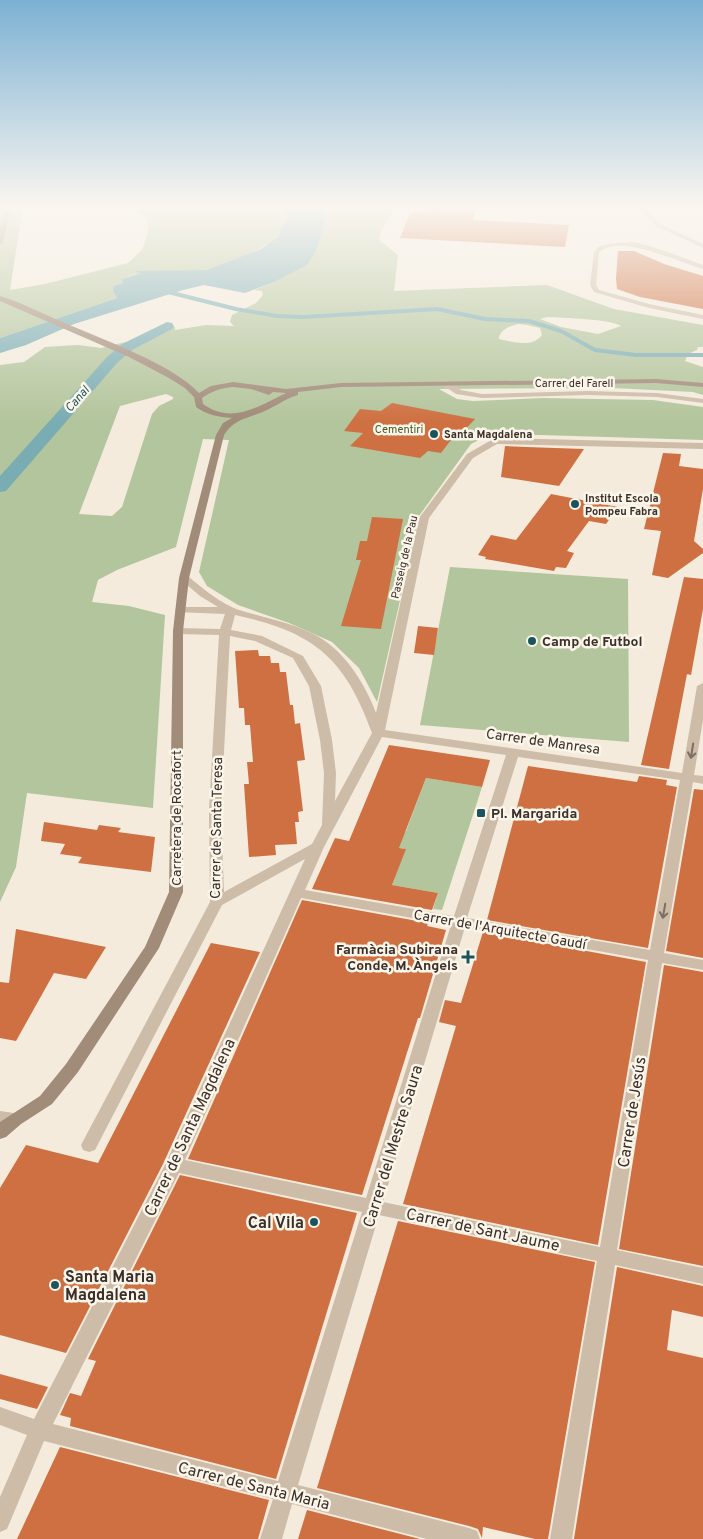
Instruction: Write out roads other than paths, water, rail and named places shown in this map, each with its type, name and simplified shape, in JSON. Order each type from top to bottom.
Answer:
[{"type":"street","points":[[594,278],[593,285],[596,291],[658,309],[703,317]]},
{"type":"street","points":[[1,298],[132,355],[188,386],[198,397],[199,405],[210,412],[219,425],[220,435]]},
{"type":"street","points":[[172,376],[196,382]]},
{"type":"street","points":[[205,383],[263,389],[307,389],[342,385],[656,381],[703,384]]},
{"type":"street","name":"Carrer del Farell","points":[[447,384],[459,392],[482,396],[605,393],[658,395],[703,401]]},
{"type":"street","points":[[198,397],[206,391],[223,386]]},
{"type":"street","points":[[263,389],[271,394],[272,403]]},
{"type":"street","points":[[210,412],[244,414],[262,410],[289,394],[307,389]]},
{"type":"street","points":[[220,435],[226,425],[244,414]]},
{"type":"street","name":"Carretera de Rocafort","points":[[0,1132],[8,1118],[46,1100],[72,1068],[152,948],[176,892],[178,631],[180,610],[189,554],[220,435]]},
{"type":"street","name":"Passeig de la Pau","points":[[378,733],[424,518],[470,456],[495,441],[703,446]]},
{"type":"street","points":[[184,578],[204,594],[231,610]]},
{"type":"street","points":[[180,610],[206,608],[231,610],[271,622],[314,640],[332,655],[353,679],[367,704],[378,733]]},
{"type":"street","name":"Carrer de Santa Teresa","points":[[89,1144],[217,902],[214,810],[225,632],[231,610]]},
{"type":"street","points":[[178,631],[225,632],[258,638],[297,656],[315,686],[326,740],[330,773],[328,829]]},
{"type":"street","name":"Carrer de Jesús","points":[[561,1539],[656,956],[703,686]]},
{"type":"street","name":"Carrer de Manresa","points":[[378,733],[703,780]]},
{"type":"street","name":"Carrer de Santa Magdalena","points":[[0,1522],[39,1430],[174,1165],[298,893],[317,847],[378,733]]},
{"type":"street","name":"Carrer del Mestre Saura","points":[[271,1539],[492,814],[513,752]]},
{"type":"street","points":[[217,902],[317,847]]},
{"type":"street","name":"Carrer de l'Arquitecte Gaudí","points":[[298,893],[703,965]]},
{"type":"street","name":"Carrer de Sant Jaume","points":[[174,1165],[703,1276]]},
{"type":"street","name":"Carrer de Santa Maria","points":[[0,1416],[39,1430],[469,1539]]},
{"type":"water","points":[[282,278],[245,293],[204,285],[183,290],[74,324],[26,345],[0,353],[0,338],[117,298],[113,291],[114,286],[123,283],[122,279]]},
{"type":"waterway","points":[[164,291],[236,309],[277,316],[304,317],[437,309],[485,319],[529,321],[561,331],[595,350],[636,355],[703,355]]},
{"type":"waterway","name":"Canal","points":[[0,487],[112,360],[127,347],[167,326]]},
{"type":"place","name":"Santa Magdalena","points":[[434,434]]},
{"type":"place","name":"Institut Escola Pompeu Fabra","points":[[575,504]]},
{"type":"place","name":"Camp de Futbol","points":[[532,641]]},
{"type":"place","name":"Pl. Margarida","points":[[481,813]]},
{"type":"place","name":"Farmàcia Subirana Conde, M. Àngels","points":[[468,957]]},
{"type":"place","name":"Cal Vila","points":[[314,1222]]},
{"type":"place","name":"Santa Maria Magdalena","points":[[55,1285]]},
{"type":"park label","name":"Cementiri","points":[[399,429]]}]
